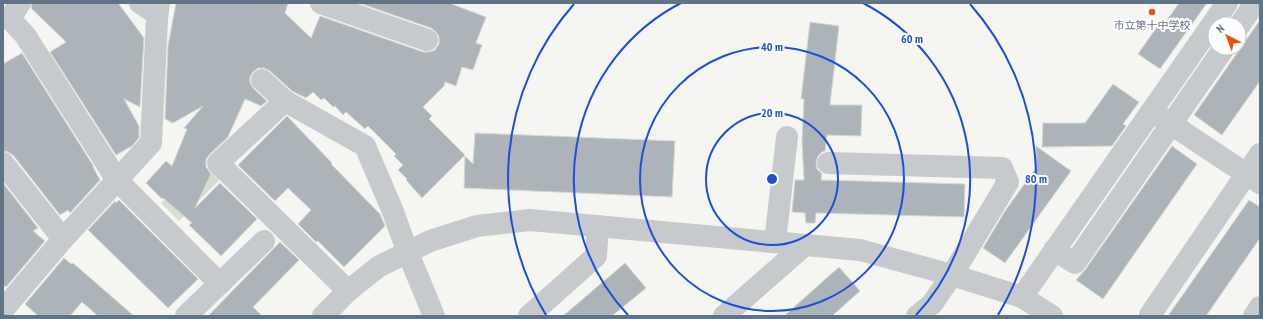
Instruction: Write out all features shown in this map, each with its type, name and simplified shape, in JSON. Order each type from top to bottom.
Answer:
[{"type":"street","points":[[20,3],[10,19],[25,35],[117,180],[220,284]]},
{"type":"street","points":[[321,3],[427,40]]},
{"type":"street","points":[[1022,297],[1227,3]]},
{"type":"street","points":[[1246,16],[1255,3]]},
{"type":"street","points":[[3,310],[63,239],[151,143],[152,7]]},
{"type":"street","points":[[1054,250],[1075,263],[1218,56]]},
{"type":"street","points":[[262,80],[285,101],[365,146],[392,209],[434,316]]},
{"type":"street","points":[[285,101],[218,163],[348,291]]},
{"type":"street","points":[[1151,111],[1253,178]]},
{"type":"street","points":[[775,242],[787,137]]},
{"type":"street","points":[[1150,315],[1253,178],[1260,154]]},
{"type":"street","points":[[3,162],[63,239]]},
{"type":"street","points":[[828,163],[1002,168],[1008,182],[952,275],[932,304],[917,316]]},
{"type":"street","points":[[323,316],[348,291],[378,268],[430,241],[477,226],[530,220],[860,250],[952,275],[1022,297],[1052,316]]},
{"type":"street","points":[[529,316],[596,256],[598,226]]},
{"type":"street","points":[[186,316],[264,241]]},
{"type":"street","points":[[724,316],[805,245]]},
{"type":"street","points":[[1254,316],[1260,307]]},
{"type":"shaded area","points":[[209,167],[220,179],[179,221],[161,203],[187,177],[193,183]]},
{"type":"building","points":[[32,3],[118,3],[144,38],[140,107],[124,99],[139,126],[139,138],[132,146],[116,155],[50,52],[66,42],[31,8]]},
{"type":"building","points":[[176,3],[288,3],[285,13],[311,38],[320,16],[423,52],[435,50],[439,44],[439,37],[431,28],[359,3],[449,3],[486,17],[476,43],[482,45],[473,70],[462,67],[456,86],[445,82],[444,86],[423,107],[432,116],[429,119],[465,155],[422,198],[398,170],[403,165],[394,156],[396,154],[368,126],[365,129],[346,112],[343,115],[335,106],[333,107],[324,98],[321,100],[313,92],[306,98],[292,91],[270,71],[264,68],[258,68],[250,77],[250,83],[254,89],[267,101],[261,106],[245,99],[228,137],[206,159],[206,167],[211,174],[195,208],[220,183],[257,219],[221,256],[189,225],[192,223],[163,198],[162,199],[146,183],[166,161],[172,166],[187,129],[184,128],[203,106],[173,123],[165,119],[168,46]]},
{"type":"building","points":[[1179,3],[1207,3],[1160,69],[1138,54],[1159,24],[1163,26]]},
{"type":"building","points":[[1260,20],[1260,81],[1222,135],[1194,115],[1235,56],[1247,56],[1247,39]]},
{"type":"building","points":[[810,22],[839,26],[830,105],[862,105],[861,136],[827,135],[825,151],[818,156],[816,162],[817,169],[822,174],[821,180],[965,184],[964,217],[816,213],[815,223],[806,223],[805,213],[792,212],[795,180],[804,180],[802,142],[804,99],[801,99]]},
{"type":"building","points":[[22,53],[94,167],[100,180],[70,213],[68,210],[60,215],[13,155],[3,151],[3,64]]},
{"type":"building","points":[[1113,84],[1139,102],[1123,124],[1126,126],[1112,146],[1042,147],[1043,123],[1085,123]]},
{"type":"building","points":[[287,116],[380,214],[385,226],[344,267],[318,241],[316,242],[298,224],[311,210],[288,188],[275,201],[238,165]]},
{"type":"building","points":[[475,133],[675,141],[672,197],[464,188],[465,156],[473,164]]},
{"type":"building","points":[[1036,146],[1071,171],[1005,263],[983,248],[1005,211],[1036,168]]},
{"type":"building","points":[[1172,146],[1197,164],[1103,299],[1076,280],[1085,270]]},
{"type":"building","points":[[3,183],[38,228],[33,231],[45,241],[6,287],[3,285]]},
{"type":"building","points":[[119,200],[198,279],[168,308],[88,230],[115,201],[116,203]]},
{"type":"building","points":[[1249,200],[1260,207],[1260,238],[1206,316],[1168,316]]},
{"type":"building","points":[[280,242],[299,260],[253,307],[262,316],[208,316]]},
{"type":"building","points":[[64,258],[71,264],[73,263],[134,316],[98,316],[82,302],[70,316],[38,316],[25,304]]},
{"type":"building","points":[[625,263],[646,288],[612,316],[563,316]]},
{"type":"building","points":[[839,267],[860,291],[832,316],[784,316]]},
{"type":"place","name":"市立第十中学校","points":[[1152,12]]}]
